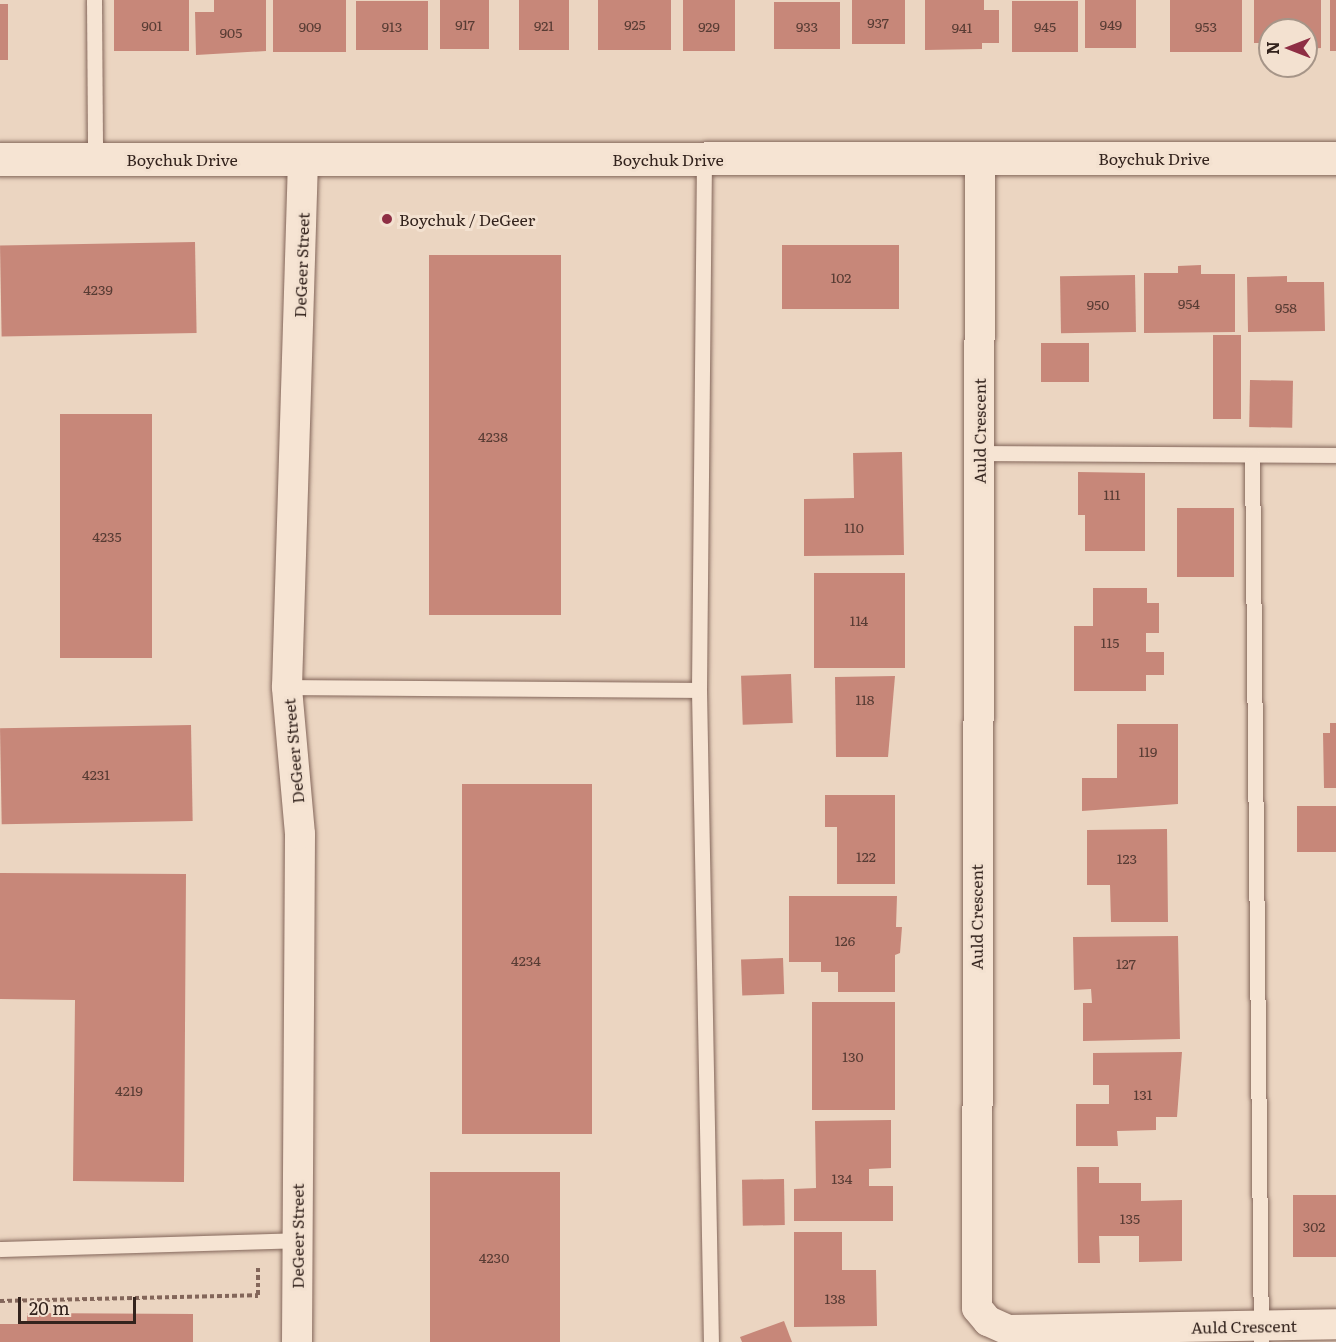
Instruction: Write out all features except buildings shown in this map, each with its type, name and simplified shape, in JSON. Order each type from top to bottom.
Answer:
[{"type":"street","name":"Auld Crescent","points":[[980,158],[977,1308],[988,1321],[1008,1330],[1261,1334],[1336,1324]]},
{"type":"street","name":"Boychuk Drive","points":[[0,159],[1336,158]]},
{"type":"street","name":"DeGeer Street","points":[[297,1342],[300,834],[287,687],[303,160]]},
{"type":"lane","points":[[94,0],[95,158]]},
{"type":"lane","points":[[704,159],[699,690],[711,1342]]},
{"type":"lane","points":[[979,453],[1336,454]]},
{"type":"lane","points":[[1252,455],[1261,1334]]},
{"type":"lane","points":[[287,687],[699,690]]},
{"type":"lane","points":[[0,1249],[297,1240]]},
{"type":"path","points":[[0,1301],[258,1295],[256,1240]]},
{"type":"place","name":"Boychuk / DeGeer","points":[[387,219]]}]
